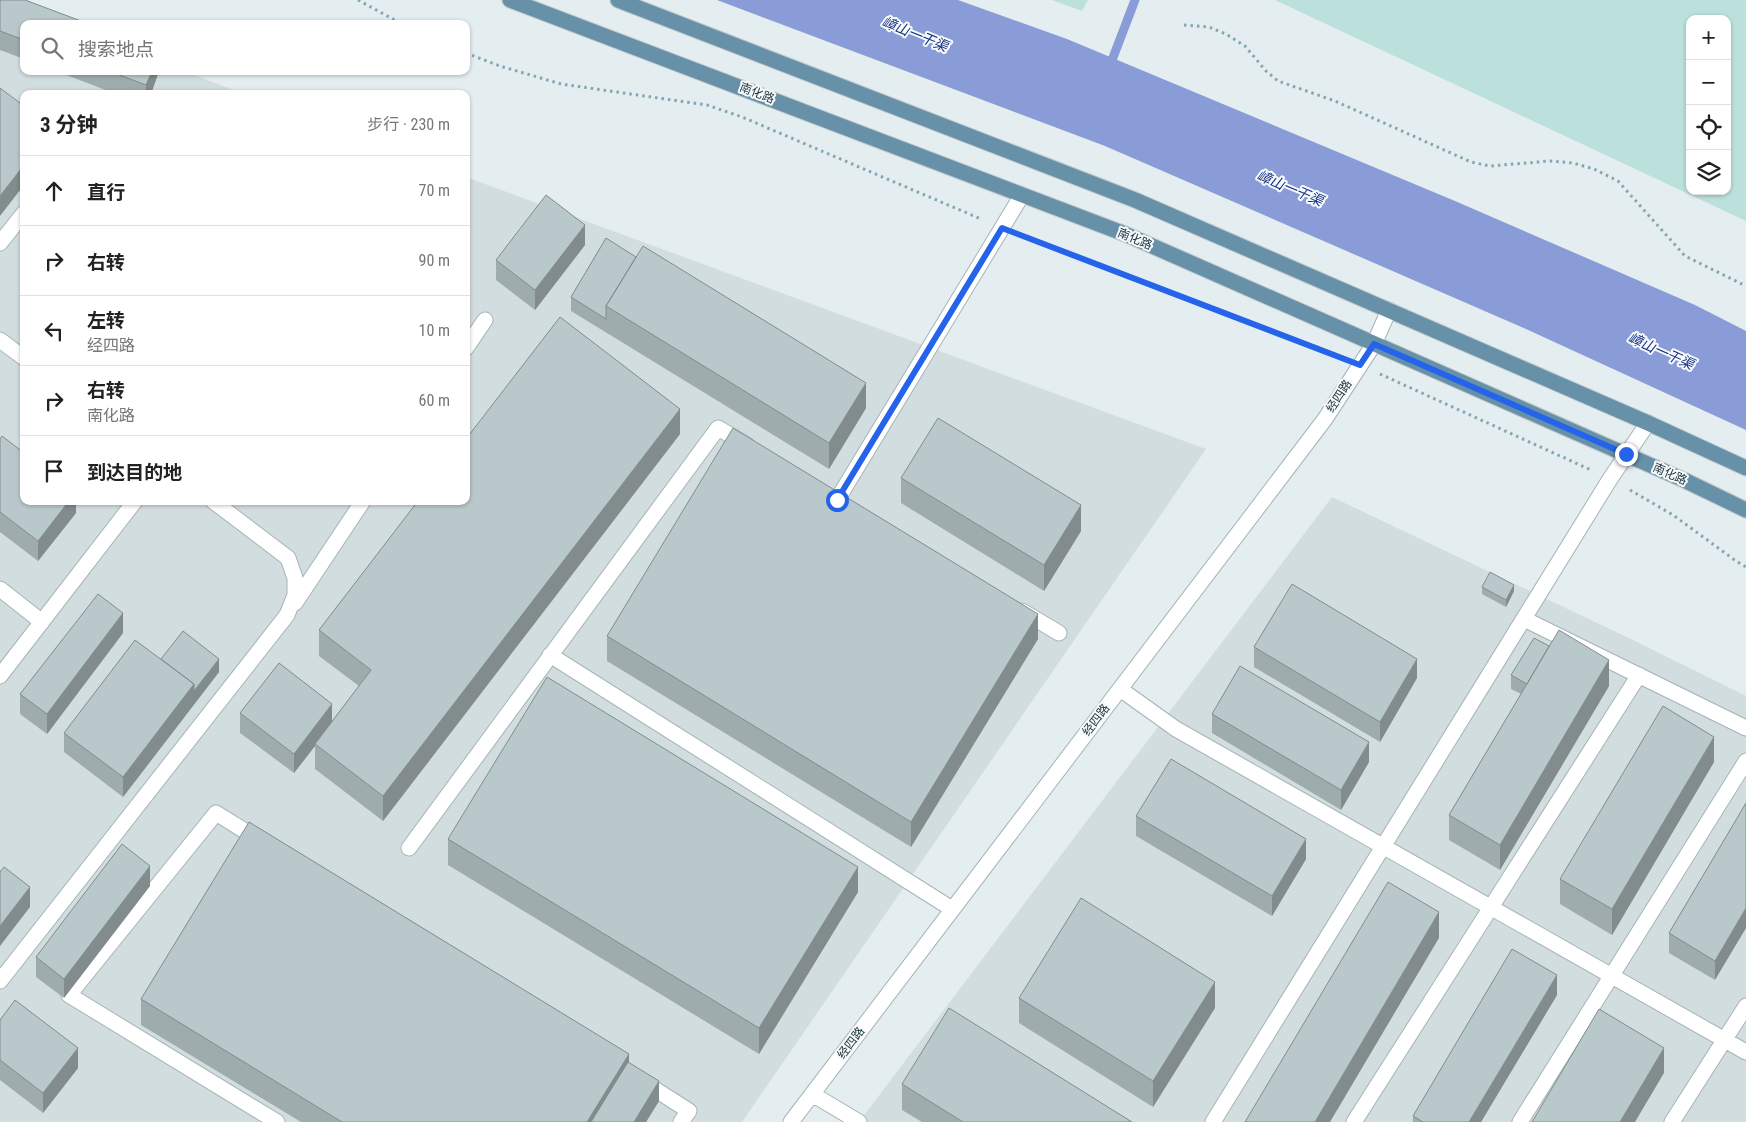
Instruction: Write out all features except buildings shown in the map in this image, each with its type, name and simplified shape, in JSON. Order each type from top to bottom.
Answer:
[{"type":"main road","name":"南化路","points":[[510,0],[1125,234],[1626,454],[1746,510]]},
{"type":"main road","points":[[618,0],[1135,200],[1648,423],[1746,468]]},
{"type":"street","points":[[837,500],[1022,195]]},
{"type":"street","points":[[0,244],[20,218]]},
{"type":"street","name":"经四路","points":[[791,1122],[1325,419],[1374,344],[1389,310]]},
{"type":"street","points":[[470,342],[485,320]]},
{"type":"street","points":[[0,340],[20,355]]},
{"type":"street","points":[[1213,1122],[1610,479],[1648,423]]},
{"type":"street","points":[[409,848],[718,428],[760,453]]},
{"type":"street","points":[[0,676],[131,505]]},
{"type":"street","points":[[218,505],[288,558],[296,578],[295,595],[287,615]]},
{"type":"street","points":[[0,981],[287,615],[361,505]]},
{"type":"street","points":[[0,589],[42,622]]},
{"type":"street","points":[[1007,602],[1059,633]]},
{"type":"street","points":[[1524,619],[1746,728]]},
{"type":"street","points":[[550,655],[952,910]]},
{"type":"street","points":[[1354,1122],[1639,675]]},
{"type":"street","points":[[1120,689],[1176,729],[1746,1052]]},
{"type":"street","points":[[1520,1122],[1746,761]]},
{"type":"street","points":[[276,850],[216,813],[69,995],[278,1122]]},
{"type":"street","points":[[1672,1122],[1746,1006]]},
{"type":"street","points":[[630,1074],[689,1111],[681,1122]]},
{"type":"street","points":[[812,1094],[859,1122]]},
{"type":"path","points":[[358,0],[395,20]]},
{"type":"path","points":[[1184,25],[1209,27],[1226,34],[1245,46],[1266,71],[1278,81],[1335,101],[1471,162],[1490,166],[1550,161],[1573,163],[1594,169],[1618,181],[1685,256],[1746,286]]},
{"type":"path","points":[[470,55],[500,66],[560,84],[669,98],[707,105],[742,117],[1002,228],[1360,365],[1610,479],[1673,515],[1728,556],[1746,566]]},
{"type":"shaded area","points":[[0,3],[20,20],[20,75],[194,75],[234,90],[20,90],[20,505],[470,505],[470,178],[1206,449],[742,1122],[0,1122]]},
{"type":"shaded area","points":[[1332,497],[1746,696],[1746,1122],[859,1122]]},
{"type":"green space","points":[[1052,0],[1088,0],[1082,11]]},
{"type":"green space","points":[[1275,0],[1746,0],[1746,221],[1691,195],[1731,195],[1731,15],[1686,15],[1686,193]]},
{"type":"water","name":"嶂山一干渠","points":[[717,0],[958,0],[1067,39],[1455,201],[1695,305],[1746,331],[1746,430],[1526,329],[1105,146]]},
{"type":"waterway","points":[[1109,68],[1135,0]]},
{"type":"route","points":[[837,500],[1002,228],[1360,365],[1374,344],[1626,454]]}]
